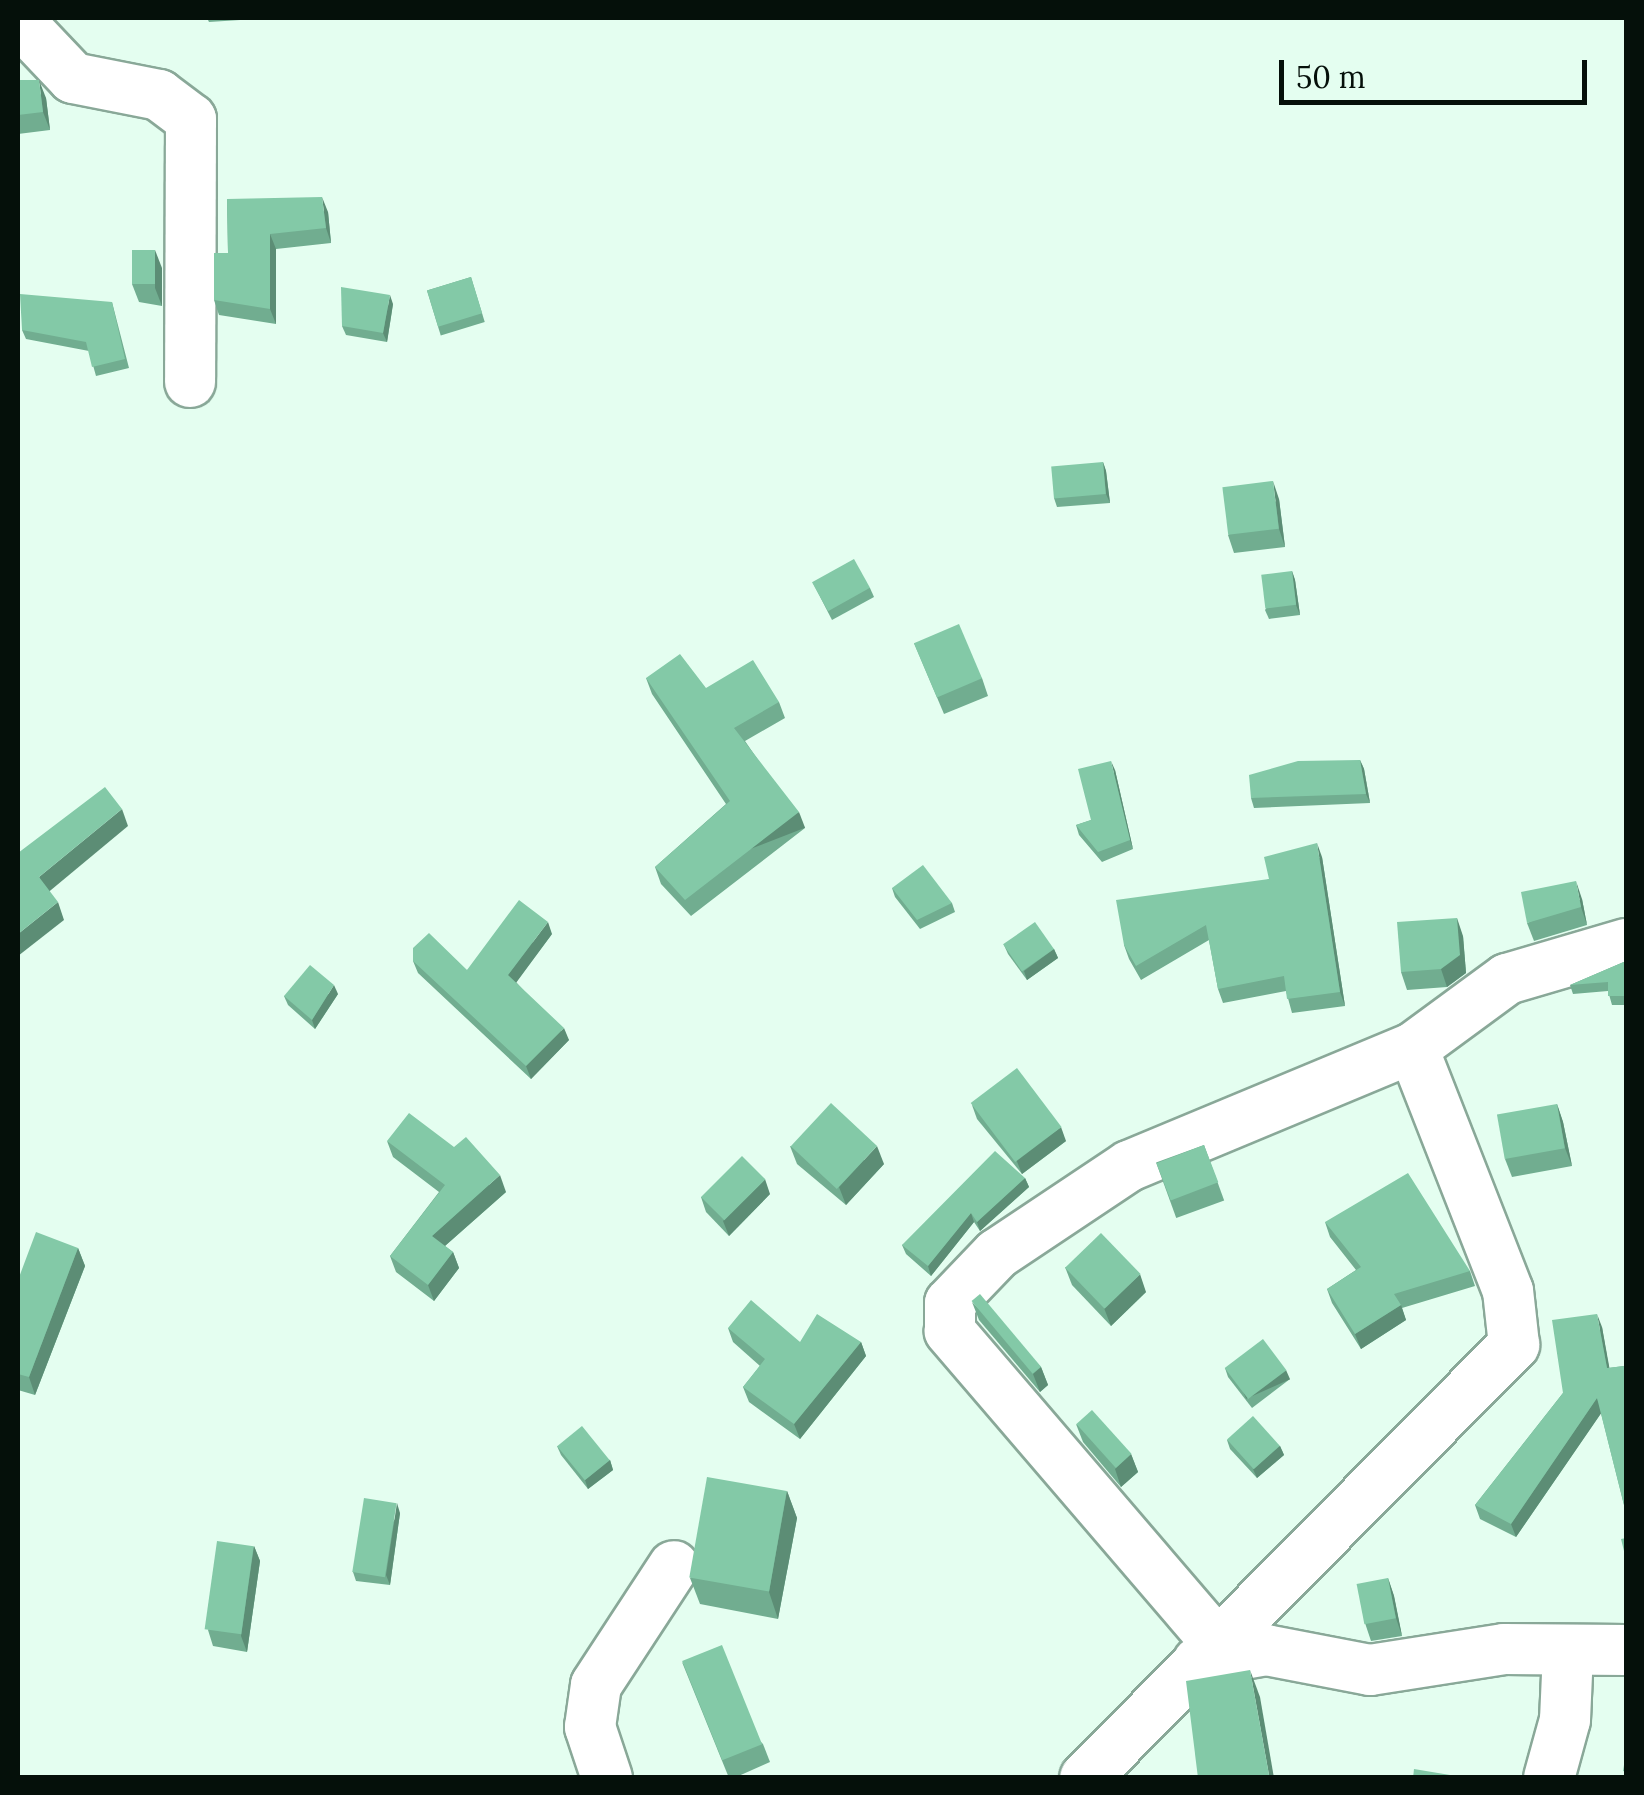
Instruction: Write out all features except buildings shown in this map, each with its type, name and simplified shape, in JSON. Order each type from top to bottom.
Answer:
[{"type":"street","points":[[18,20],[72,78],[159,95],[192,118],[190,382]]},
{"type":"street","points":[[1208,1653],[950,1331],[950,1303],[997,1254],[1129,1166],[1413,1048],[1507,978],[1626,944]]},
{"type":"street","points":[[1085,1778],[1514,1345],[1508,1290],[1413,1048]]},
{"type":"street","points":[[607,1778],[590,1727],[596,1685],[674,1566]]},
{"type":"street","points":[[1208,1653],[1266,1650],[1370,1670],[1504,1649],[1626,1650]]},
{"type":"street","points":[[1548,1778],[1565,1720],[1568,1652]]}]
